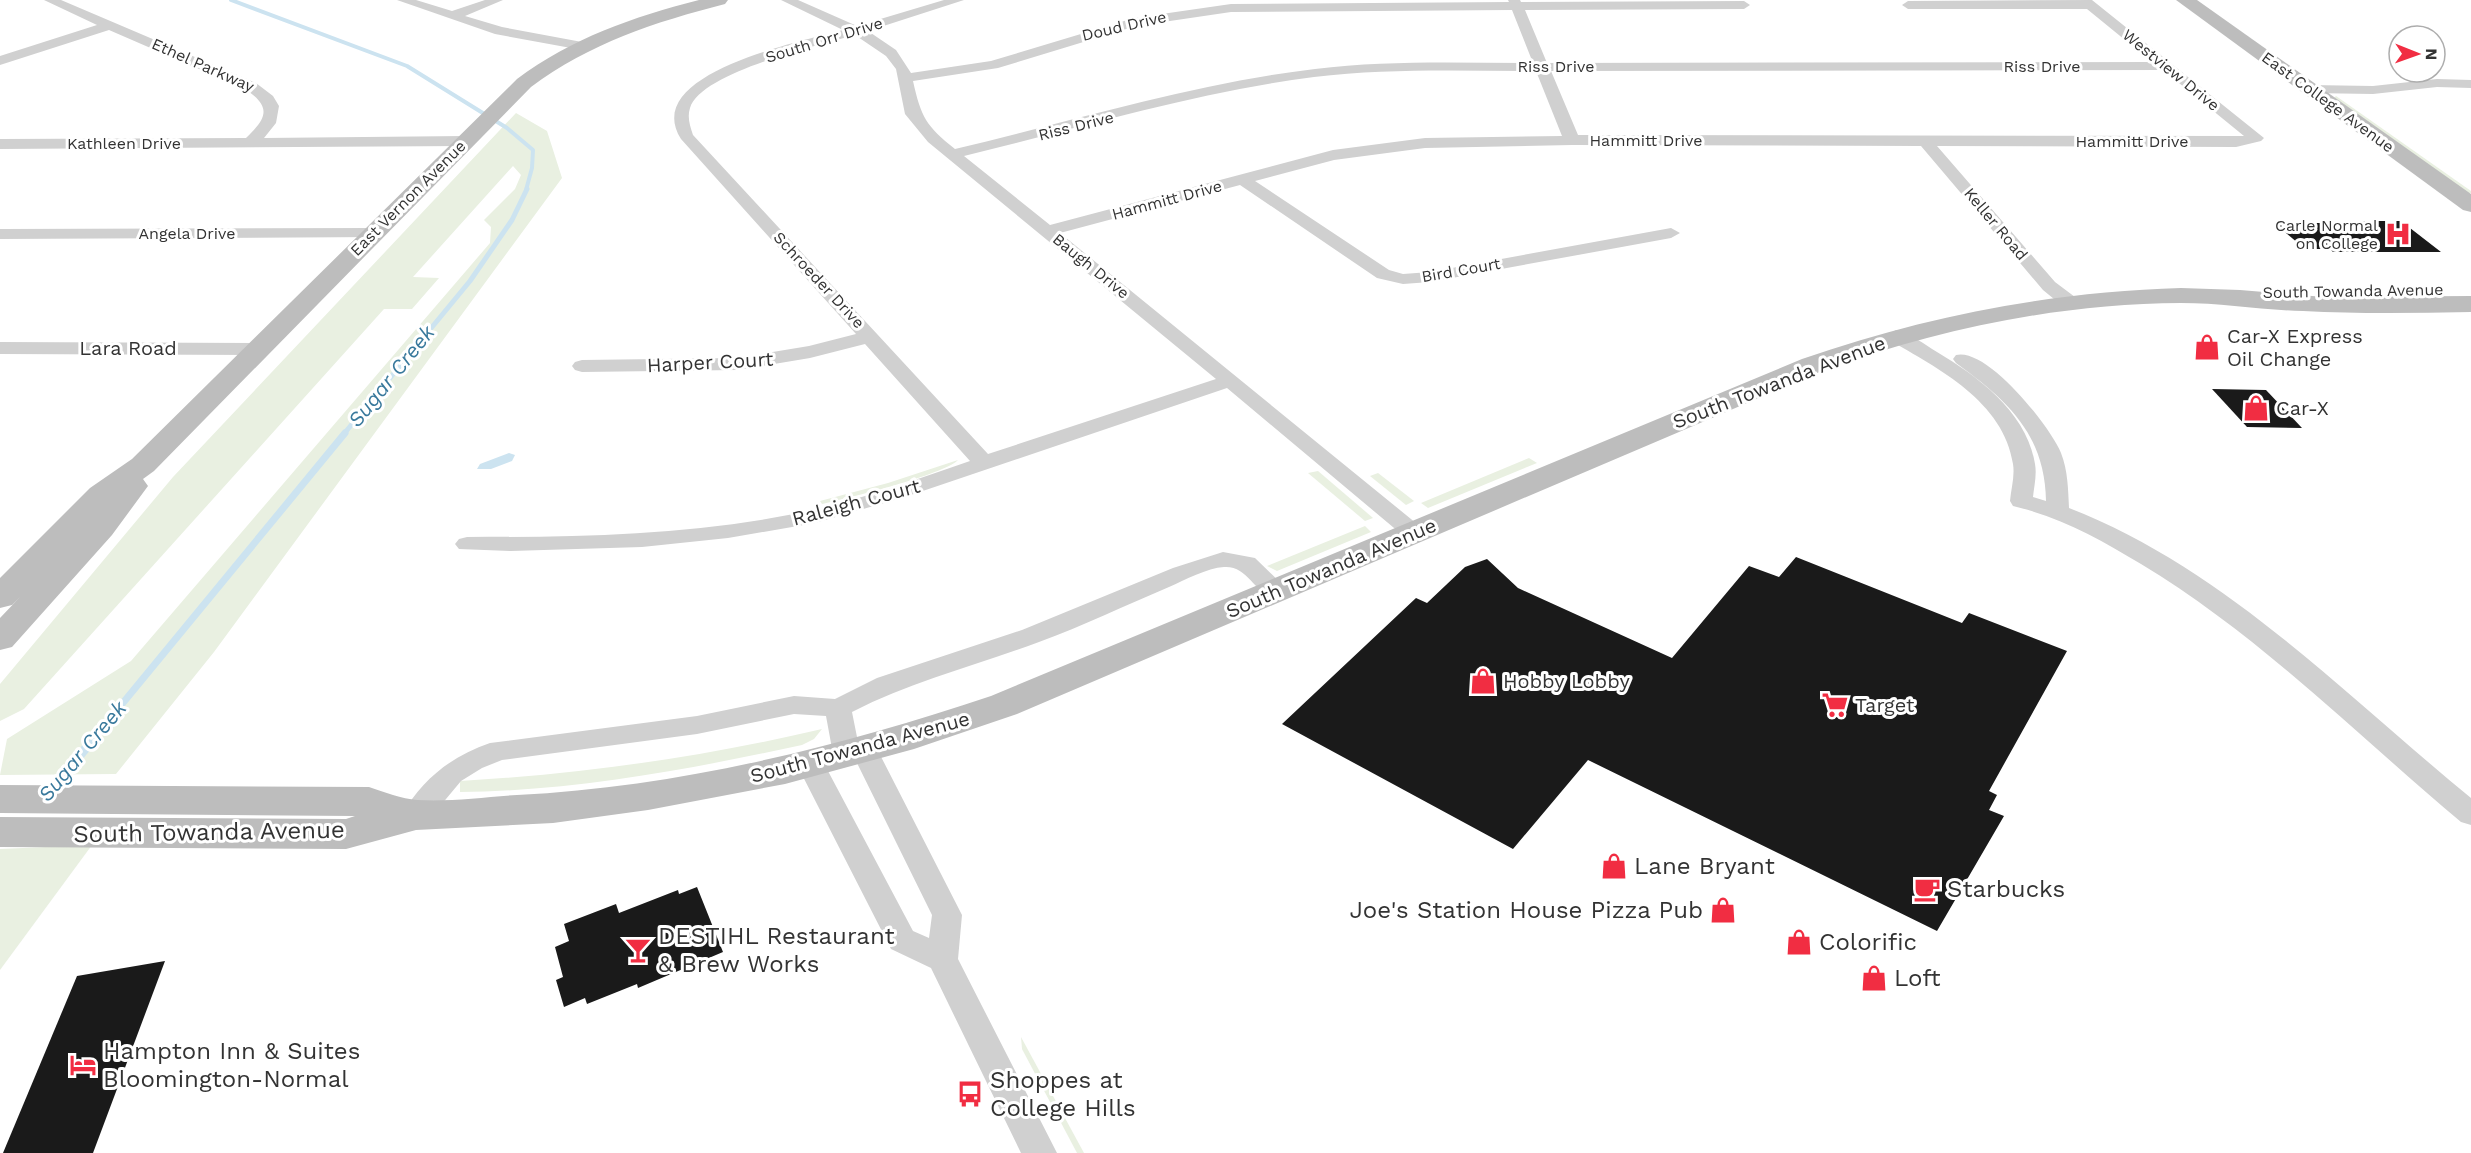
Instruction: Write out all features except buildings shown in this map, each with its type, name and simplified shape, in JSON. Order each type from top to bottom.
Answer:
[{"type":"main road","name":"East Vernon Avenue","points":[[0,597],[101,495],[143,465],[512,94],[540,70],[582,46],[646,20],[718,0]]},
{"type":"main road","name":"East College Avenue","points":[[2185,0],[2471,205]]},
{"type":"main road","name":"East College Avenue","points":[[2206,0],[2471,185]]},
{"type":"main road","name":"South Towanda Avenue","points":[[2236,297],[2264,290],[2471,289]]},
{"type":"main road","name":"South Towanda Avenue","points":[[0,832],[346,834],[416,815],[506,812],[648,796],[810,763],[856,752],[1004,705],[1812,365],[1908,333],[1970,318],[2072,304],[2140,298],[2236,297],[2277,302],[2471,304]]},
{"type":"main road","name":"East Vernon Avenue","points":[[0,639],[101,528],[129,493],[143,465]]},
{"type":"main road","name":"South Towanda Avenue","points":[[0,799],[369,802],[416,815]]},
{"type":"street","name":"Ethel Parkway","points":[[50,0],[264,93],[272,108],[271,118],[249,143]]},
{"type":"street","points":[[404,0],[516,35],[582,46]]},
{"type":"street","points":[[452,16],[497,0]]},
{"type":"street","name":"Baugh Drive","points":[[787,0],[855,30],[891,53],[903,68],[909,104],[918,123],[933,139],[955,154],[1414,533]]},
{"type":"street","name":"South Orr Drive","points":[[695,91],[722,73],[752,61],[958,0]]},
{"type":"street","points":[[1908,5],[2087,2]]},
{"type":"street","name":"Westview Drive","points":[[2087,2],[2248,129],[2256,138],[2254,140]]},
{"type":"street","points":[[1515,3],[1572,140]]},
{"type":"street","name":"Doud Drive","points":[[905,78],[982,67],[1104,29],[1198,11],[1274,6],[1515,3],[1744,5]]},
{"type":"street","points":[[0,62],[110,26]]},
{"type":"street","name":"Riss Drive","points":[[955,154],[1281,77],[1379,67],[2166,66]]},
{"type":"street","points":[[2310,89],[2471,84]]},
{"type":"street","name":"Schroeder Drive","points":[[695,91],[681,110],[680,120],[686,136],[871,336],[984,463]]},
{"type":"street","points":[[249,143],[466,140]]},
{"type":"street","name":"Keller Road","points":[[1924,140],[2049,286],[2072,304]]},
{"type":"street","name":"Hammitt Drive","points":[[1048,231],[1333,155],[1378,148],[1449,142],[2254,140]]},
{"type":"street","name":"Kathleen Drive","points":[[0,144],[249,143]]},
{"type":"street","name":"Bird Court","points":[[1242,179],[1383,274],[1398,278],[1430,277],[1671,233]]},
{"type":"street","name":"Angela Drive","points":[[0,234],[373,233]]},
{"type":"street","points":[[1908,333],[1964,379],[2001,415],[2019,447],[2024,466],[2021,501],[2058,511],[2099,529],[2145,555],[2245,623],[2471,814]]},
{"type":"street","points":[[1908,333],[1992,380],[2018,404],[2038,429],[2049,450],[2056,471],[2058,511]]},
{"type":"street","name":"Harper Court","points":[[582,366],[737,364],[810,352],[871,336]]},
{"type":"street","name":"Lara Road","points":[[0,348],[257,349]]},
{"type":"street","name":"Raleigh Court","points":[[467,544],[622,542],[727,532],[815,516],[880,499],[1229,381]]},
{"type":"street","points":[[416,815],[451,773],[470,761],[500,750],[689,726],[794,705],[838,708],[886,684],[1031,636],[1181,573],[1223,559],[1246,563],[1276,592]]},
{"type":"street","points":[[838,708],[856,752],[947,915],[942,959],[1039,1153]]},
{"type":"street","points":[[810,763],[902,940],[942,959]]},
{"type":"green space","points":[[2336,96],[2471,193],[2467,193],[2334,98]]},
{"type":"green space","points":[[516,113],[547,131],[562,178],[214,652],[116,774],[0,775],[7,739],[131,661],[490,243],[491,227],[484,220],[515,189],[521,175],[513,166],[413,277],[439,278],[412,309],[384,309],[24,709],[0,721],[0,684],[173,477]]},
{"type":"green space","points":[[1529,458],[1537,463],[1428,508],[1421,503]]},
{"type":"green space","points":[[958,460],[934,472],[894,485],[822,504],[820,501],[888,483]]},
{"type":"green space","points":[[1318,471],[1373,518],[1365,521],[1308,473]]},
{"type":"green space","points":[[1378,473],[1414,501],[1406,505],[1370,476]]},
{"type":"green space","points":[[1365,526],[1371,532],[1277,571],[1267,566]]},
{"type":"green space","points":[[822,729],[814,739],[802,745],[675,770],[546,788],[460,792],[460,781],[552,774],[642,763],[733,748]]},
{"type":"green space","points":[[92,845],[0,970],[0,849]]},
{"type":"green space","points":[[1021,1037],[1084,1153],[1077,1153],[1022,1049]]},
{"type":"water","points":[[509,453],[515,455],[512,461],[491,469],[477,469],[480,464]]},
{"type":"waterway","name":"Sugar Creek","points":[[231,0],[407,66],[507,128],[533,150],[532,168],[526,190]]},
{"type":"waterway","name":"Sugar Creek","points":[[343,435],[470,281],[512,220],[527,189]]},
{"type":"waterway","name":"Sugar Creek","points":[[85,749],[345,433]]},
{"type":"waterway","name":"Sugar Creek","points":[[50,791],[86,748]]},
{"type":"place","name":"Carle Normal on College","points":[[2398,234]]},
{"type":"place","name":"Car-X Express Oil Change","points":[[2207,347]]},
{"type":"place","name":"Car-X","points":[[2256,408]]},
{"type":"place","name":"Hobby Lobby","points":[[1483,681]]},
{"type":"place","name":"Target","points":[[1835,705]]},
{"type":"place","name":"Lane Bryant","points":[[1614,866]]},
{"type":"place","name":"Starbucks","points":[[1927,889]]},
{"type":"place","name":"Joe's Station House Pizza Pub","points":[[1723,910]]},
{"type":"place","name":"Colorific","points":[[1799,942]]},
{"type":"place","name":"DESTIHL Restaurant & Brew Works","points":[[638,950]]},
{"type":"place","name":"Loft","points":[[1874,978]]},
{"type":"place","name":"Hampton Inn & Suites Bloomington-Normal","points":[[83,1065]]},
{"type":"place","name":"Shoppes at College Hills","points":[[970,1094]]}]
